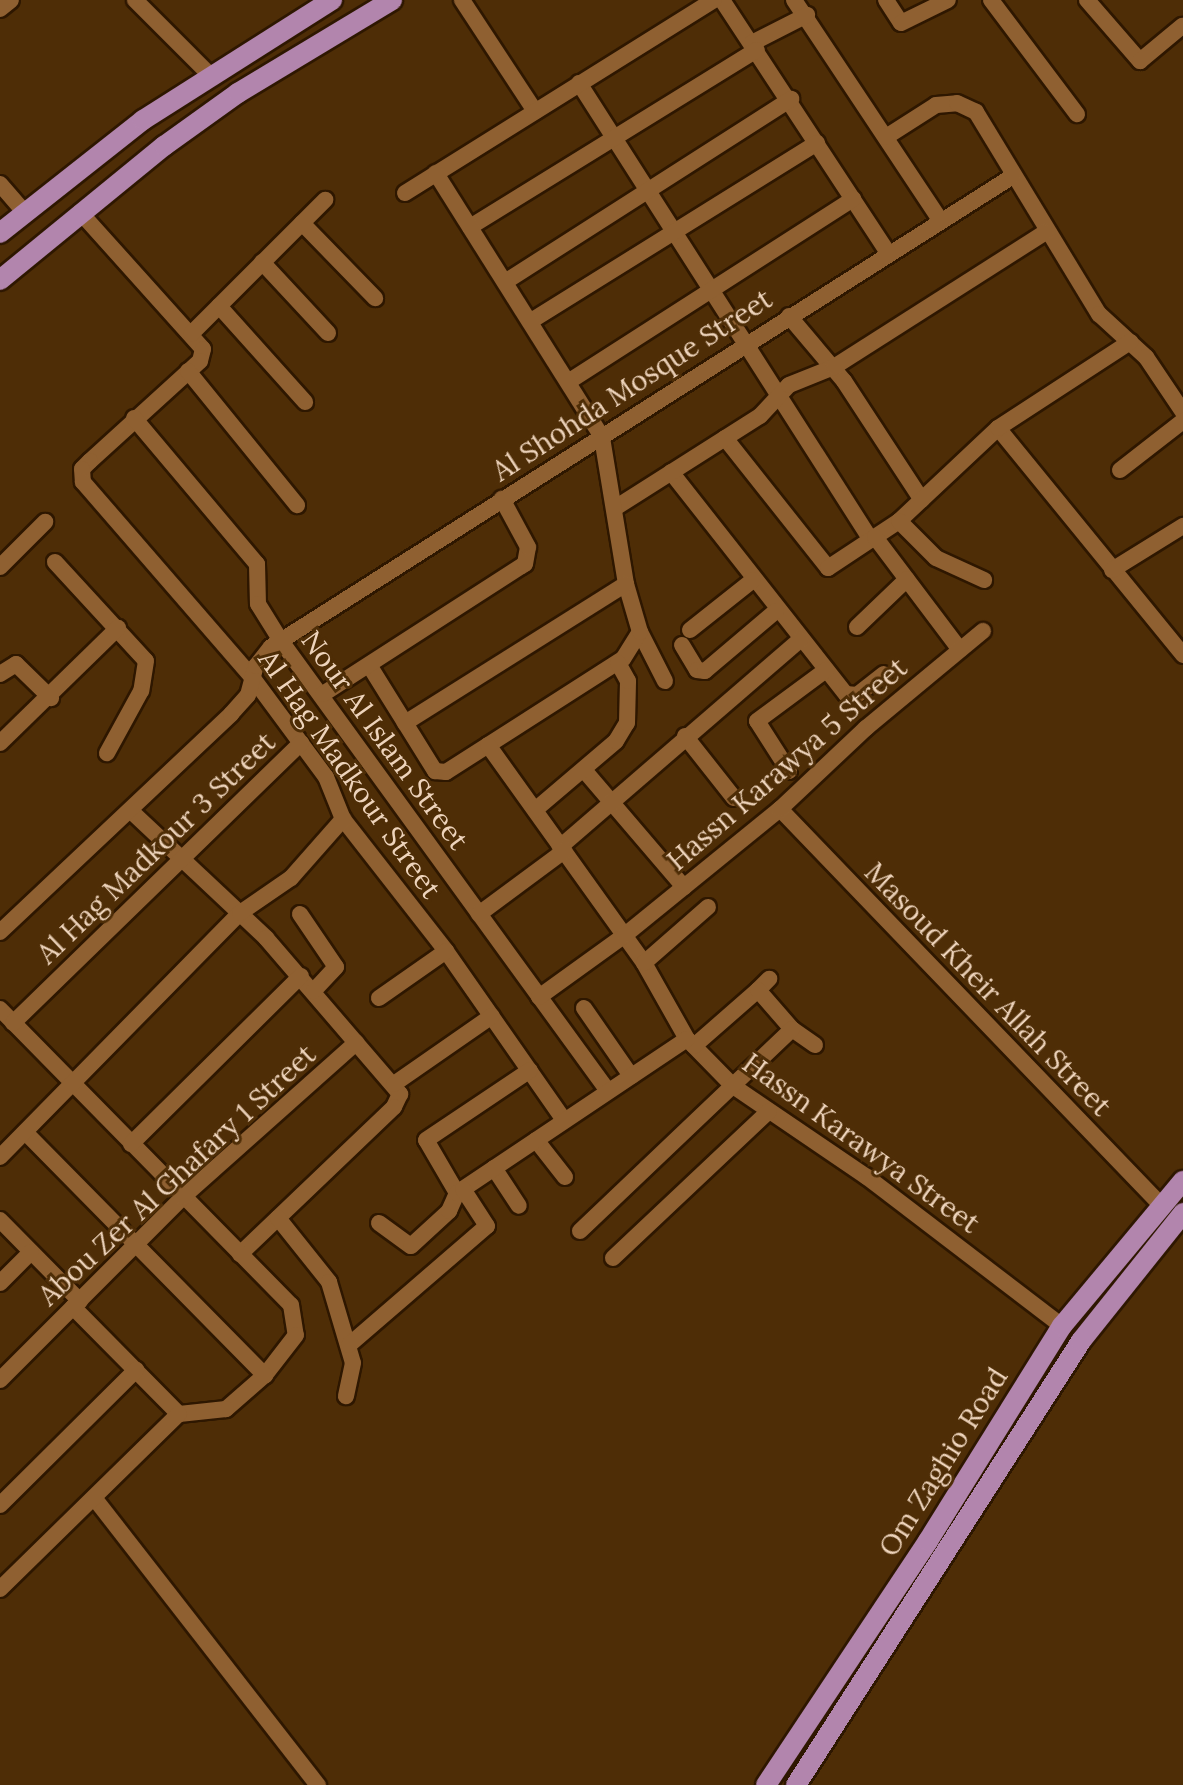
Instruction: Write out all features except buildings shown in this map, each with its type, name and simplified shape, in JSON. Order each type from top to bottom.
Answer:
[{"type":"main road","points":[[0,233],[143,120],[332,0]]},
{"type":"main road","points":[[0,280],[102,194],[238,93],[392,0]]},
{"type":"main road","points":[[143,120],[164,146]]},
{"type":"main road","points":[[80,167],[102,194]]},
{"type":"main road","name":"Om Zaghio Road","points":[[796,1785],[1081,1341],[1161,1205],[1183,1181]]},
{"type":"main road","name":"Om Zaghio Road","points":[[766,1785],[928,1541],[1062,1326],[1183,1213]]},
{"type":"street","points":[[0,9],[11,0]]},
{"type":"street","points":[[135,0],[210,75]]},
{"type":"street","points":[[462,0],[535,111]]},
{"type":"street","points":[[405,193],[714,0]]},
{"type":"street","points":[[722,0],[791,99],[888,253]]},
{"type":"street","points":[[794,0],[807,15],[941,221]]},
{"type":"street","points":[[886,0],[901,23],[908,23],[948,0]]},
{"type":"street","points":[[991,0],[1077,114]]},
{"type":"street","points":[[1087,0],[1137,59],[1143,60],[1182,26]]},
{"type":"street","points":[[470,227],[807,15]]},
{"type":"street","points":[[579,83],[777,397],[873,539],[960,650]]},
{"type":"street","points":[[505,282],[791,99]]},
{"type":"street","points":[[886,137],[936,105],[957,103],[976,112],[1046,232],[1099,314],[1130,342],[1183,412]]},
{"type":"street","points":[[531,321],[817,143]]},
{"type":"street","points":[[436,173],[602,437],[626,584],[640,632],[665,681]]},
{"type":"street","name":"Al Shohda Mosque Street","points":[[0,932],[132,812],[231,714],[248,695],[252,677],[263,656],[281,641],[1013,176]]},
{"type":"street","points":[[0,184],[24,212]]},
{"type":"street","points":[[568,382],[853,199]]},
{"type":"street","points":[[195,339],[219,306],[325,200]]},
{"type":"street","points":[[80,212],[195,339],[203,356],[134,418]]},
{"type":"street","points":[[302,223],[375,298]]},
{"type":"street","points":[[615,508],[760,416],[777,397],[805,376],[834,367],[1046,232]]},
{"type":"street","points":[[262,262],[328,333]]},
{"type":"street","points":[[219,306],[305,402]]},
{"type":"street","points":[[789,316],[816,353],[834,367],[922,500]]},
{"type":"street","points":[[725,438],[821,565],[835,566],[899,521],[998,428],[1130,342]]},
{"type":"street","points":[[188,371],[297,505]]},
{"type":"street","name":"Al Hag Madkour Street","points":[[134,418],[82,469],[83,482],[252,677],[326,777],[343,819],[446,951],[564,1120]]},
{"type":"street","name":"Nour Al Islam Street","points":[[134,418],[257,564],[258,604],[281,641],[323,694],[608,1091]]},
{"type":"street","points":[[1120,470],[1172,435],[1183,421]]},
{"type":"street","points":[[998,428],[1183,655]]},
{"type":"street","points":[[671,472],[776,611],[851,696],[884,674]]},
{"type":"street","points":[[323,694],[525,564],[528,547],[502,499]]},
{"type":"street","points":[[899,521],[936,558],[984,580]]},
{"type":"street","points":[[0,567],[45,522]]},
{"type":"street","points":[[1112,570],[1183,526]]},
{"type":"street","points":[[55,562],[146,661],[141,691],[107,753]]},
{"type":"street","points":[[857,627],[907,579]]},
{"type":"street","points":[[753,580],[686,637],[697,670],[705,671],[776,611]]},
{"type":"street","points":[[405,723],[626,584]]},
{"type":"street","points":[[0,743],[51,698],[118,628]]},
{"type":"street","name":"Hassn Karawya 5 Street","points":[[539,997],[625,935],[780,809],[866,728],[983,631]]},
{"type":"street","points":[[369,665],[440,773],[618,663],[631,652],[640,632]]},
{"type":"street","points":[[479,914],[562,849],[685,736],[800,640]]},
{"type":"street","points":[[535,810],[616,741],[627,723],[628,681],[618,663]]},
{"type":"street","points":[[0,674],[16,664],[51,698]]},
{"type":"street","points":[[789,771],[757,721],[826,670]]},
{"type":"street","points":[[685,736],[734,798]]},
{"type":"street","name":"Al Hag Madkour 3 Street","points":[[13,1023],[301,743]]},
{"type":"street","name":"Hassn Karawya Street","points":[[488,745],[644,963],[690,1043],[733,1086],[867,1177],[1062,1326]]},
{"type":"street","points":[[584,770],[614,801],[684,887]]},
{"type":"street","name":"Masoud Kheir Allah Street","points":[[780,809],[1161,1205]]},
{"type":"street","points":[[132,812],[240,913],[301,976],[400,1094],[394,1107],[240,1254]]},
{"type":"street","points":[[0,1157],[240,913],[291,878],[343,819]]},
{"type":"street","points":[[644,963],[708,907]]},
{"type":"street","points":[[300,914],[336,967],[314,991]]},
{"type":"street","points":[[379,998],[446,951]]},
{"type":"street","points":[[131,1144],[301,976]]},
{"type":"street","points":[[379,1223],[411,1246],[449,1211],[460,1191],[631,1076],[690,1043],[764,985],[792,1029],[815,1045]]},
{"type":"street","points":[[584,1008],[631,1076]]},
{"type":"street","points":[[0,1009],[71,1085],[291,1305],[298,1320],[296,1335],[265,1375],[226,1409],[179,1414],[95,1499],[2,1584]]},
{"type":"street","points":[[394,1084],[492,1016]]},
{"type":"street","points":[[580,1231],[792,1029]]},
{"type":"street","name":"Abou Zer Al Ghafary 1 Street","points":[[0,1380],[183,1197],[356,1043]]},
{"type":"street","points":[[349,1345],[487,1226],[426,1140],[530,1070]]},
{"type":"street","points":[[613,1258],[769,1111]]},
{"type":"street","points":[[25,1132],[265,1375]]},
{"type":"street","points":[[536,1140],[565,1177]]},
{"type":"street","points":[[494,1168],[519,1206]]},
{"type":"street","points":[[278,1218],[329,1282],[349,1345],[354,1378],[346,1396]]},
{"type":"street","points":[[0,1220],[179,1414]]},
{"type":"street","points":[[0,1283],[31,1252]]},
{"type":"street","points":[[0,1505],[136,1370]]},
{"type":"street","points":[[95,1499],[318,1785]]}]
